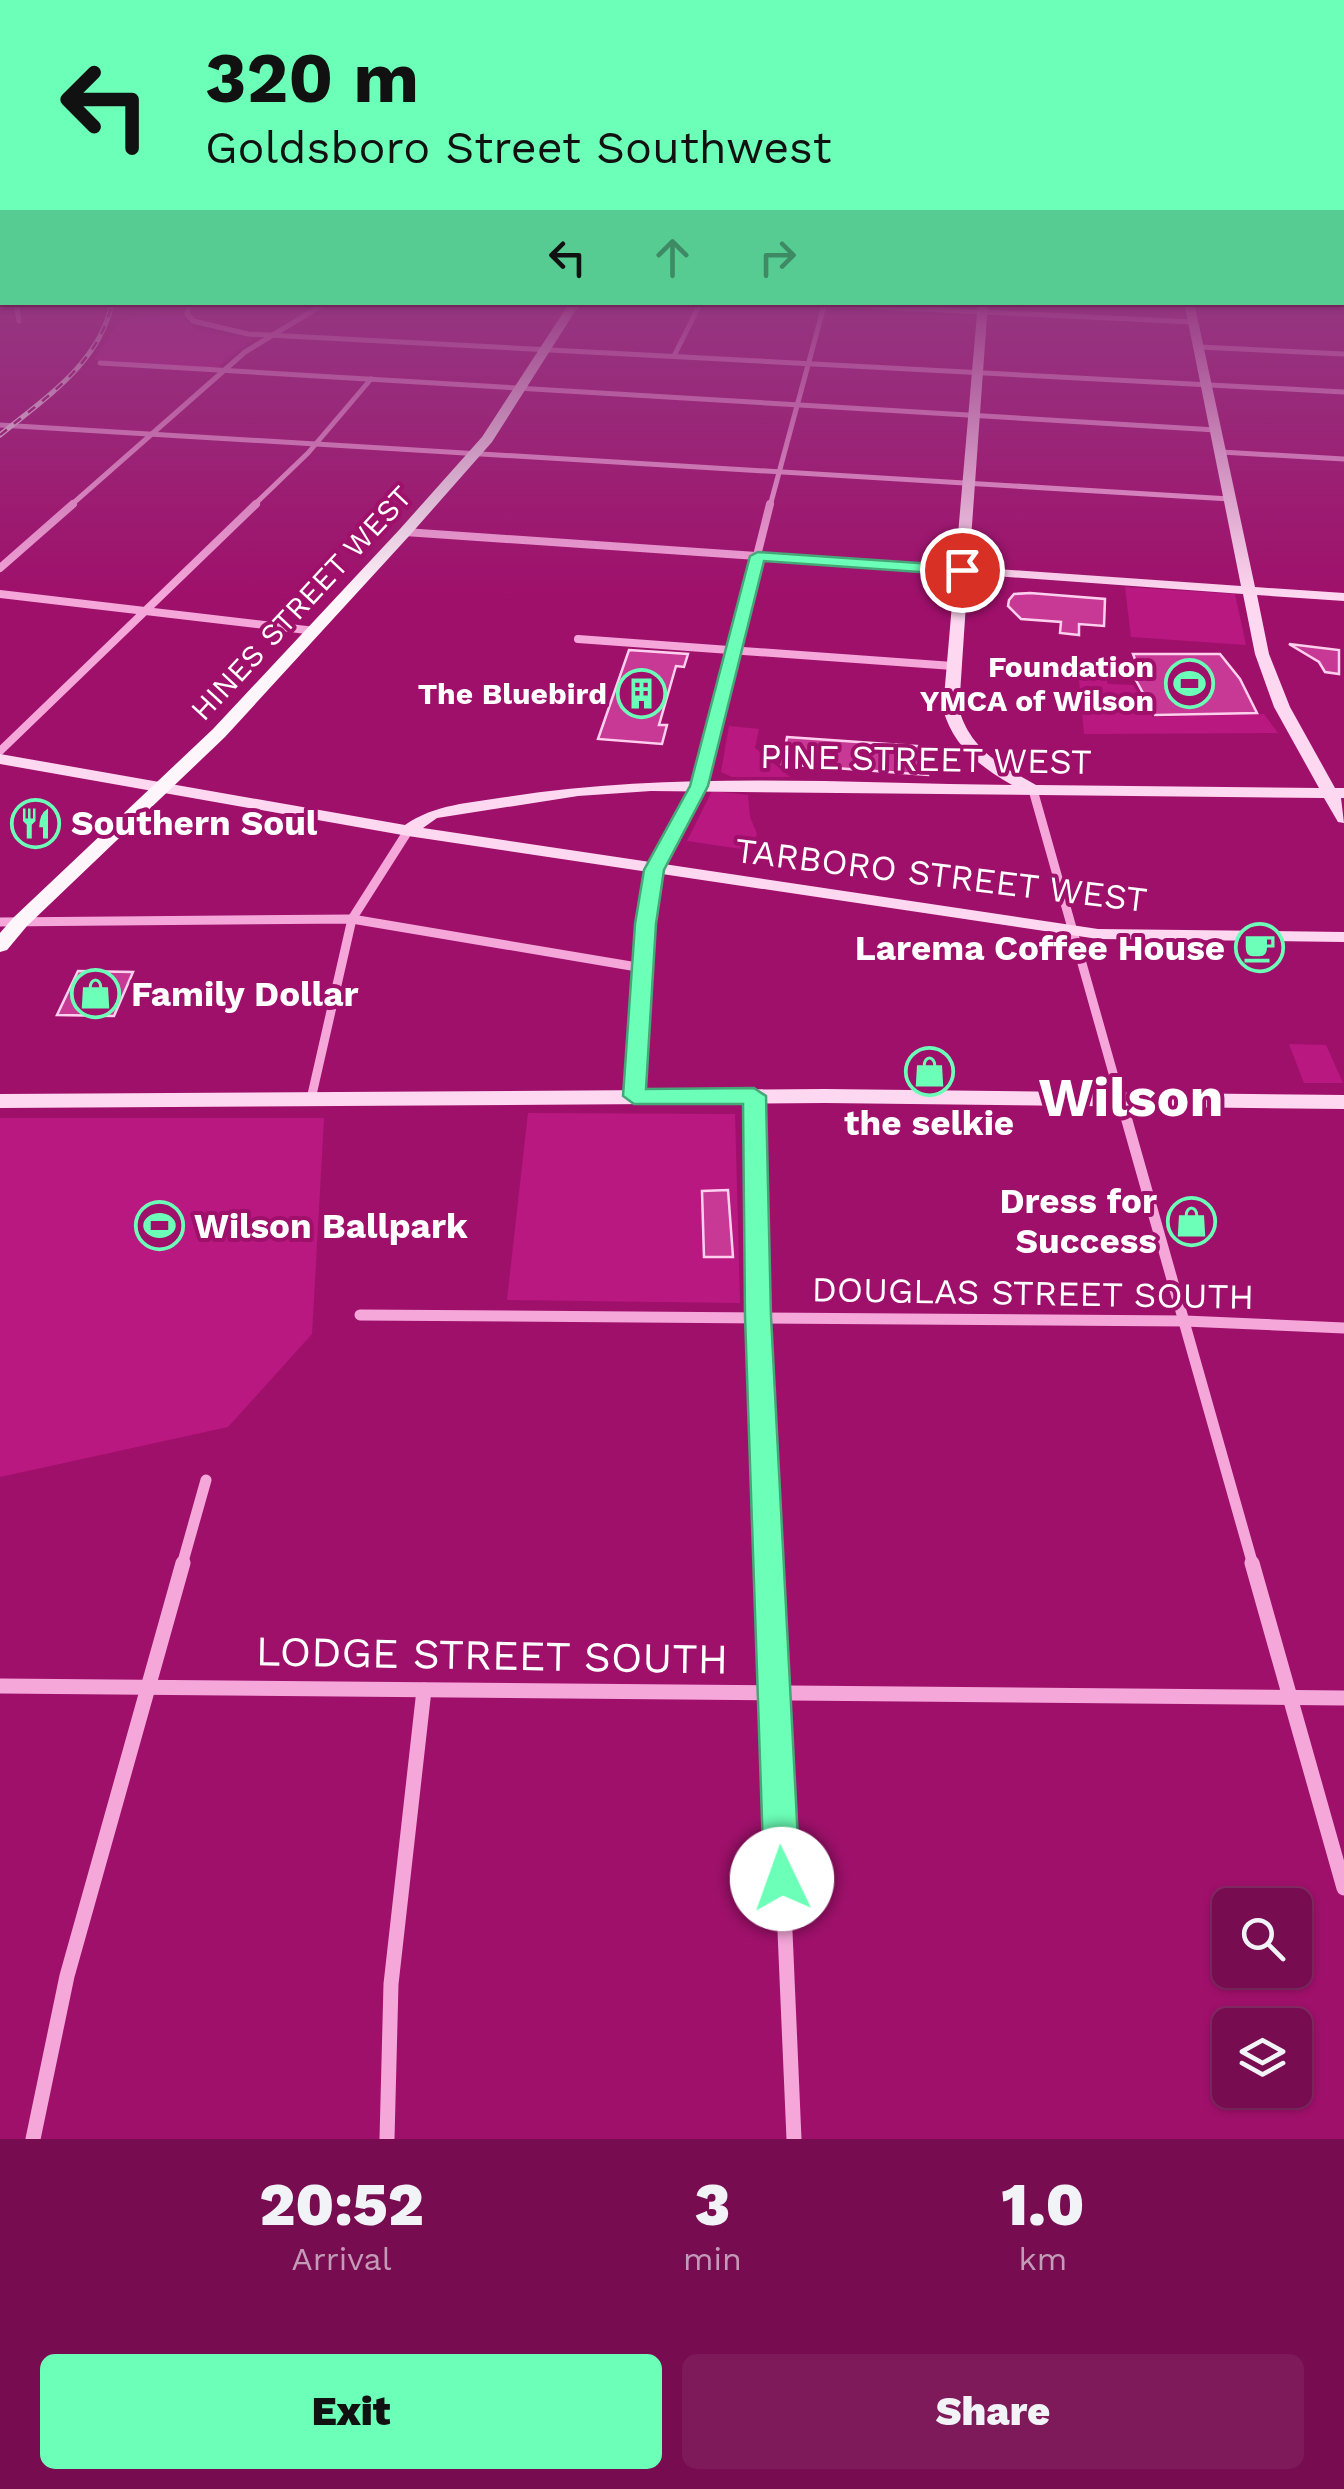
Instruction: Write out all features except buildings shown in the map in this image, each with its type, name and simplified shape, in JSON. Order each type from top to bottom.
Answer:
[{"type":"main road","name":"HINES STREET WEST","points":[[0,946],[10,922],[162,788],[315,631],[475,454],[515,397]]},
{"type":"street","points":[[0,568],[196,397]]},
{"type":"street","points":[[0,750],[314,444],[356,397]]},
{"type":"street","points":[[664,397],[1216,430]]},
{"type":"street","points":[[634,1096],[654,870],[699,786],[798,397]]},
{"type":"street","points":[[975,397],[951,709],[957,730],[981,759],[1033,790],[1344,1888]]},
{"type":"street","points":[[1210,397],[1272,686],[1338,792],[1344,818]]},
{"type":"street","points":[[0,425],[1230,499]]},
{"type":"street","points":[[1220,452],[1344,459]]},
{"type":"street","points":[[405,532],[1344,597]]},
{"type":"street","points":[[0,594],[315,631]]},
{"type":"street","points":[[578,639],[953,666]]},
{"type":"street","name":"TARBORO STREET WEST","points":[[0,759],[408,831],[1075,931],[1344,936]]},
{"type":"street","name":"PINE STREET WEST","points":[[408,831],[432,814],[594,790],[699,786],[1338,792]]},
{"type":"street","points":[[440,835],[445,821],[466,809]]},
{"type":"street","points":[[310,1099],[352,919],[408,831]]},
{"type":"street","points":[[10,922],[352,919],[643,968]]},
{"type":"street","points":[[0,1102],[634,1096],[1344,1102]]},
{"type":"street","points":[[754,1096],[758,1316],[794,2139]]},
{"type":"street","name":"DOUGLAS STREET SOUTH","points":[[360,1315],[1185,1321],[1344,1328]]},
{"type":"street","points":[[33,2139],[67,1976],[206,1480]]},
{"type":"street","name":"LODGE STREET SOUTH","points":[[0,1686],[1344,1698]]},
{"type":"street","points":[[387,2139],[391,1984],[424,1690]]},
{"type":"shaded area","points":[[1125,587],[1235,594],[1246,645],[1131,637]]},
{"type":"shaded area","points":[[1077,659],[1098,660],[1108,684],[1133,685],[1153,717],[1264,714],[1278,733],[1084,734]]},
{"type":"shaded area","points":[[729,726],[759,729],[755,748],[790,777],[732,777],[721,772]]},
{"type":"shaded area","points":[[712,791],[748,795],[757,834],[748,850],[687,841]]},
{"type":"shaded area","points":[[1289,1044],[1326,1045],[1343,1083],[1304,1083]]},
{"type":"shaded area","points":[[528,1113],[735,1114],[740,1303],[507,1300]]},
{"type":"shaded area","name":"Wilson Ballpark","points":[[0,1118],[324,1118],[312,1334],[228,1427],[0,1477]]},
{"type":"railway","points":[[0,435],[46,397]]},
{"type":"place","name":"Foundation YMCA of Wilson","points":[[1189,683]]},
{"type":"place","name":"The Bluebird","points":[[642,693]]},
{"type":"place","name":"Southern Soul","points":[[36,823]]},
{"type":"place","name":"Larema Coffee House","points":[[1260,948]]},
{"type":"place","name":"Family Dollar","points":[[96,994]]},
{"type":"place","name":"the selkie","points":[[929,1071]]},
{"type":"place","name":"Dress for Success","points":[[1192,1221]]},
{"type":"place","name":"Wilson Ballpark","points":[[159,1226]]},
{"type":"district","name":"Wilson","points":[[1131,1097]]},
{"type":"route","points":[[782,1879],[758,1316],[754,1096],[634,1096],[646,924],[654,870],[699,786],[758,556],[962,570]]}]
